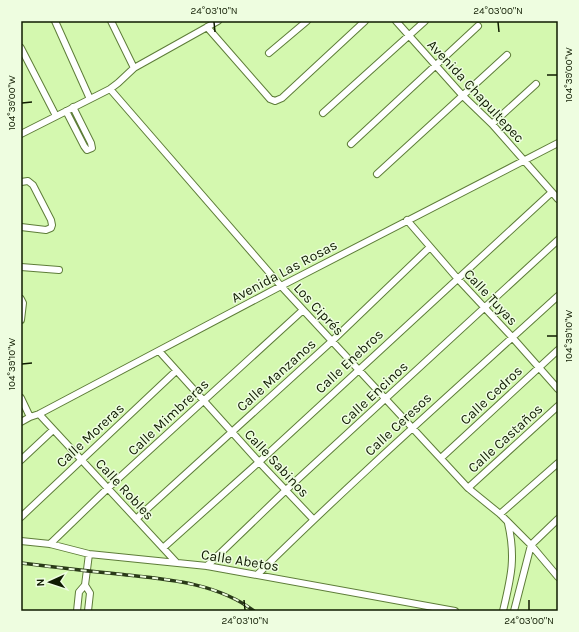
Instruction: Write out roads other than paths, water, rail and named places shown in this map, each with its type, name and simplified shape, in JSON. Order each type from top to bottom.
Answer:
[{"type":"street","points":[[55,21],[90,99]]},
{"type":"street","points":[[111,21],[134,68]]},
{"type":"street","points":[[21,134],[110,89],[134,68],[218,21]]},
{"type":"street","points":[[269,53],[307,21]]},
{"type":"street","points":[[207,27],[270,99],[275,101],[282,98],[365,21]]},
{"type":"street","name":"Avenida Chapultepec","points":[[396,21],[463,96],[492,124],[558,199]]},
{"type":"street","points":[[323,113],[425,21]]},
{"type":"street","points":[[351,144],[478,26]]},
{"type":"street","points":[[21,48],[56,116]]},
{"type":"street","points":[[377,174],[507,55]]},
{"type":"street","points":[[492,124],[536,84]]},
{"type":"street","name":"Los Ciprés","points":[[110,89],[303,310],[468,488],[500,514],[531,545],[557,575]]},
{"type":"street","points":[[66,111],[84,146],[90,150],[92,148],[91,143],[73,107]]},
{"type":"street","name":"Avenida Las Rosas","points":[[21,422],[40,414],[407,220],[558,143]]},
{"type":"street","points":[[21,182],[28,181],[33,185],[51,220],[52,225],[51,228],[46,230],[21,226]]},
{"type":"street","name":"Calle Enebros","points":[[163,548],[259,462],[358,369],[552,192]]},
{"type":"street","name":"Calle Tuyas","points":[[407,220],[558,390]]},
{"type":"street","name":"Calle Encinos","points":[[207,566],[286,490],[558,240]]},
{"type":"street","name":"Calle Manzanos","points":[[136,519],[231,431],[332,341],[430,247]]},
{"type":"street","points":[[21,267],[59,270]]},
{"type":"street","name":"Calle Ceresos","points":[[258,574],[313,519],[412,427],[558,296]]},
{"type":"street","points":[[21,299],[23,306],[21,320]]},
{"type":"street","name":"Calle Mimbreras","points":[[50,544],[108,488],[303,310]]},
{"type":"street","name":"Calle Cedros","points":[[441,458],[558,350]]},
{"type":"street","name":"Calle Sabinos","points":[[159,351],[259,462],[313,519]]},
{"type":"street","name":"Calle Moreras","points":[[21,517],[176,371]]},
{"type":"street","points":[[21,398],[30,417]]},
{"type":"street","name":"Calle Castaños","points":[[468,488],[558,406]]},
{"type":"street","name":"Calle Robles","points":[[40,414],[53,430],[176,562]]},
{"type":"street","points":[[21,460],[53,430]]},
{"type":"street","points":[[500,514],[558,462]]},
{"type":"street","points":[[514,611],[531,545],[558,519]]},
{"type":"street","points":[[503,611],[509,587],[513,558],[512,542],[508,523]]},
{"type":"street","name":"Calle Abetos","points":[[21,541],[50,544],[89,554],[176,562],[258,574],[455,611]]},
{"type":"street","points":[[77,611],[79,592],[85,585],[89,554]]},
{"type":"street","points":[[85,585],[90,592],[88,611]]},
{"type":"railway","points":[[21,563],[171,580],[206,588],[223,594],[239,601],[254,611]]}]
